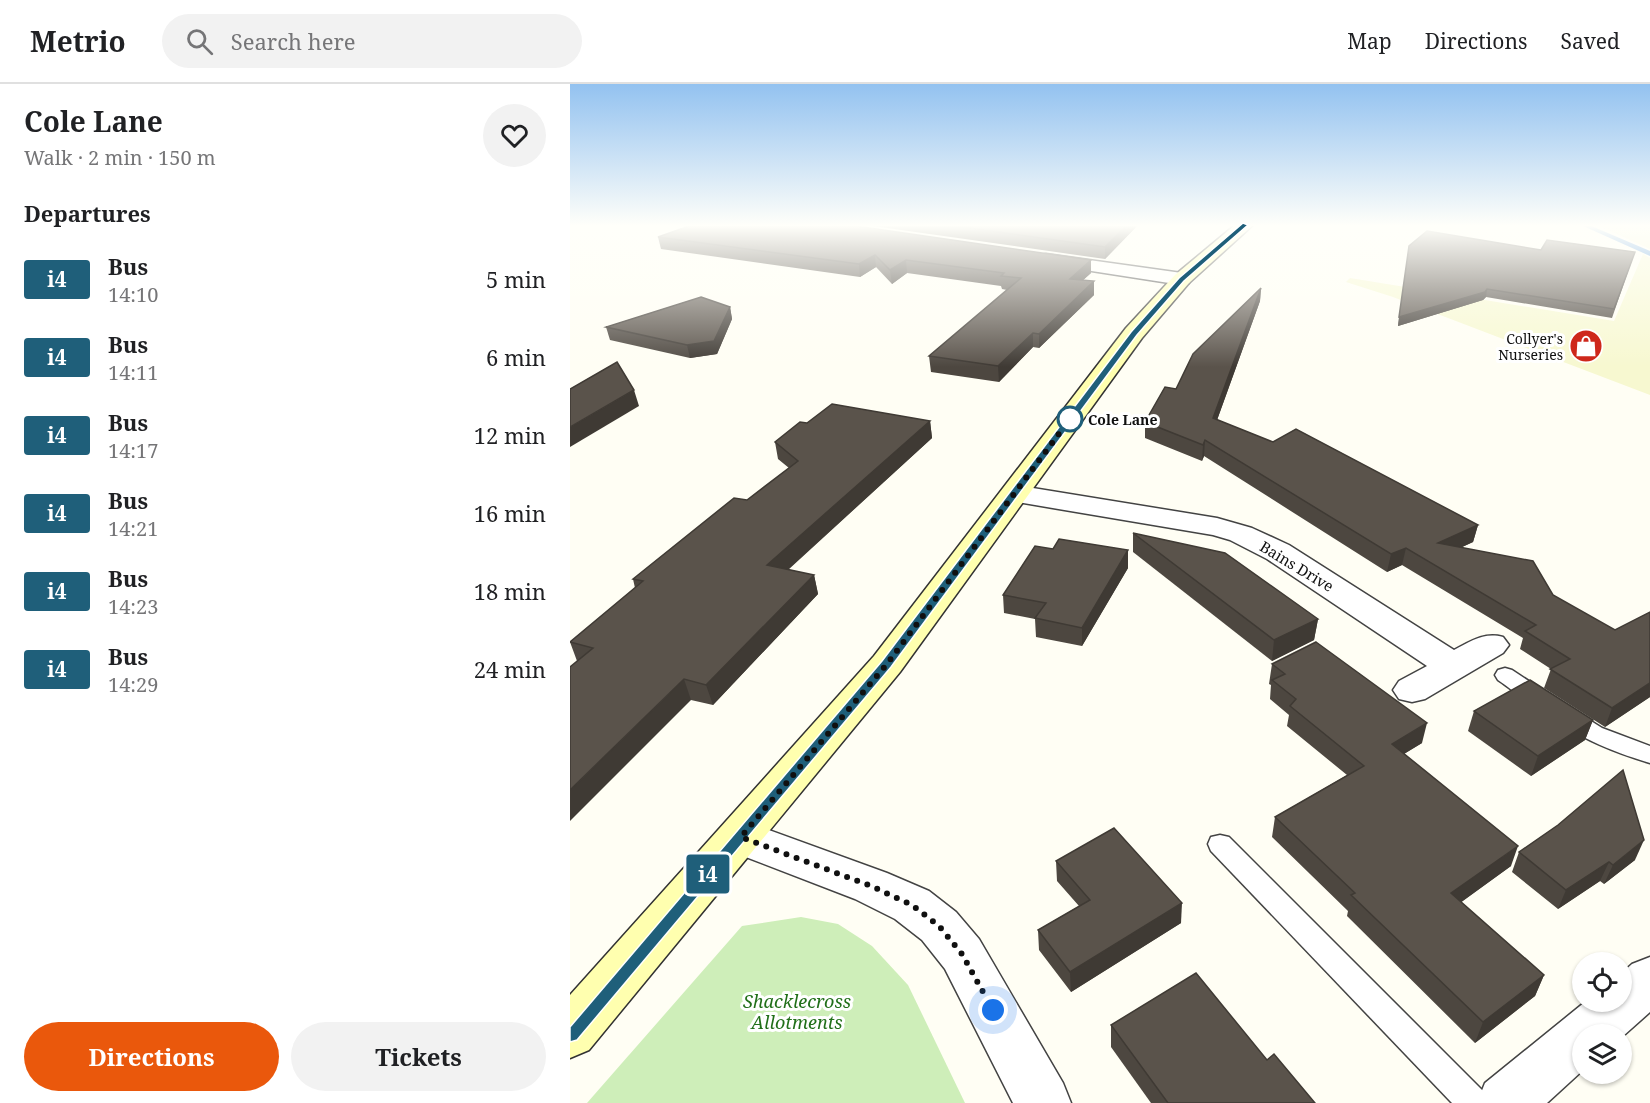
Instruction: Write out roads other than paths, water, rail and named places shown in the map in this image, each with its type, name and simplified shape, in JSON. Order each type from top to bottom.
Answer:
[{"type":"main road","points":[[570,1033],[741,837],[887,664],[1134,333],[1190,273]]},
{"type":"street","points":[[1140,273],[1182,279]]},
{"type":"street","name":"Bains Drive","points":[[1015,494],[1217,527],[1241,534],[1278,552],[1453,666]]},
{"type":"street","points":[[1412,690],[1453,666],[1498,660]]},
{"type":"street","points":[[741,837],[871,886],[912,905],[939,926],[962,954],[1043,1103]]},
{"type":"street","points":[[1598,1024],[1650,980]]},
{"type":"street","points":[[1505,1103],[1572,1046]]},
{"type":"lane","points":[[1498,660],[1594,733],[1650,755]]},
{"type":"lane","points":[[1220,844],[1473,1103]]},
{"type":"place","name":"Collyer's Nurseries","points":[[1586,346]]},
{"type":"place","name":"Cole Lane","points":[[1070,419]]},
{"type":"park label","name":"Shacklecross Allotments","points":[[797,1011]]}]
